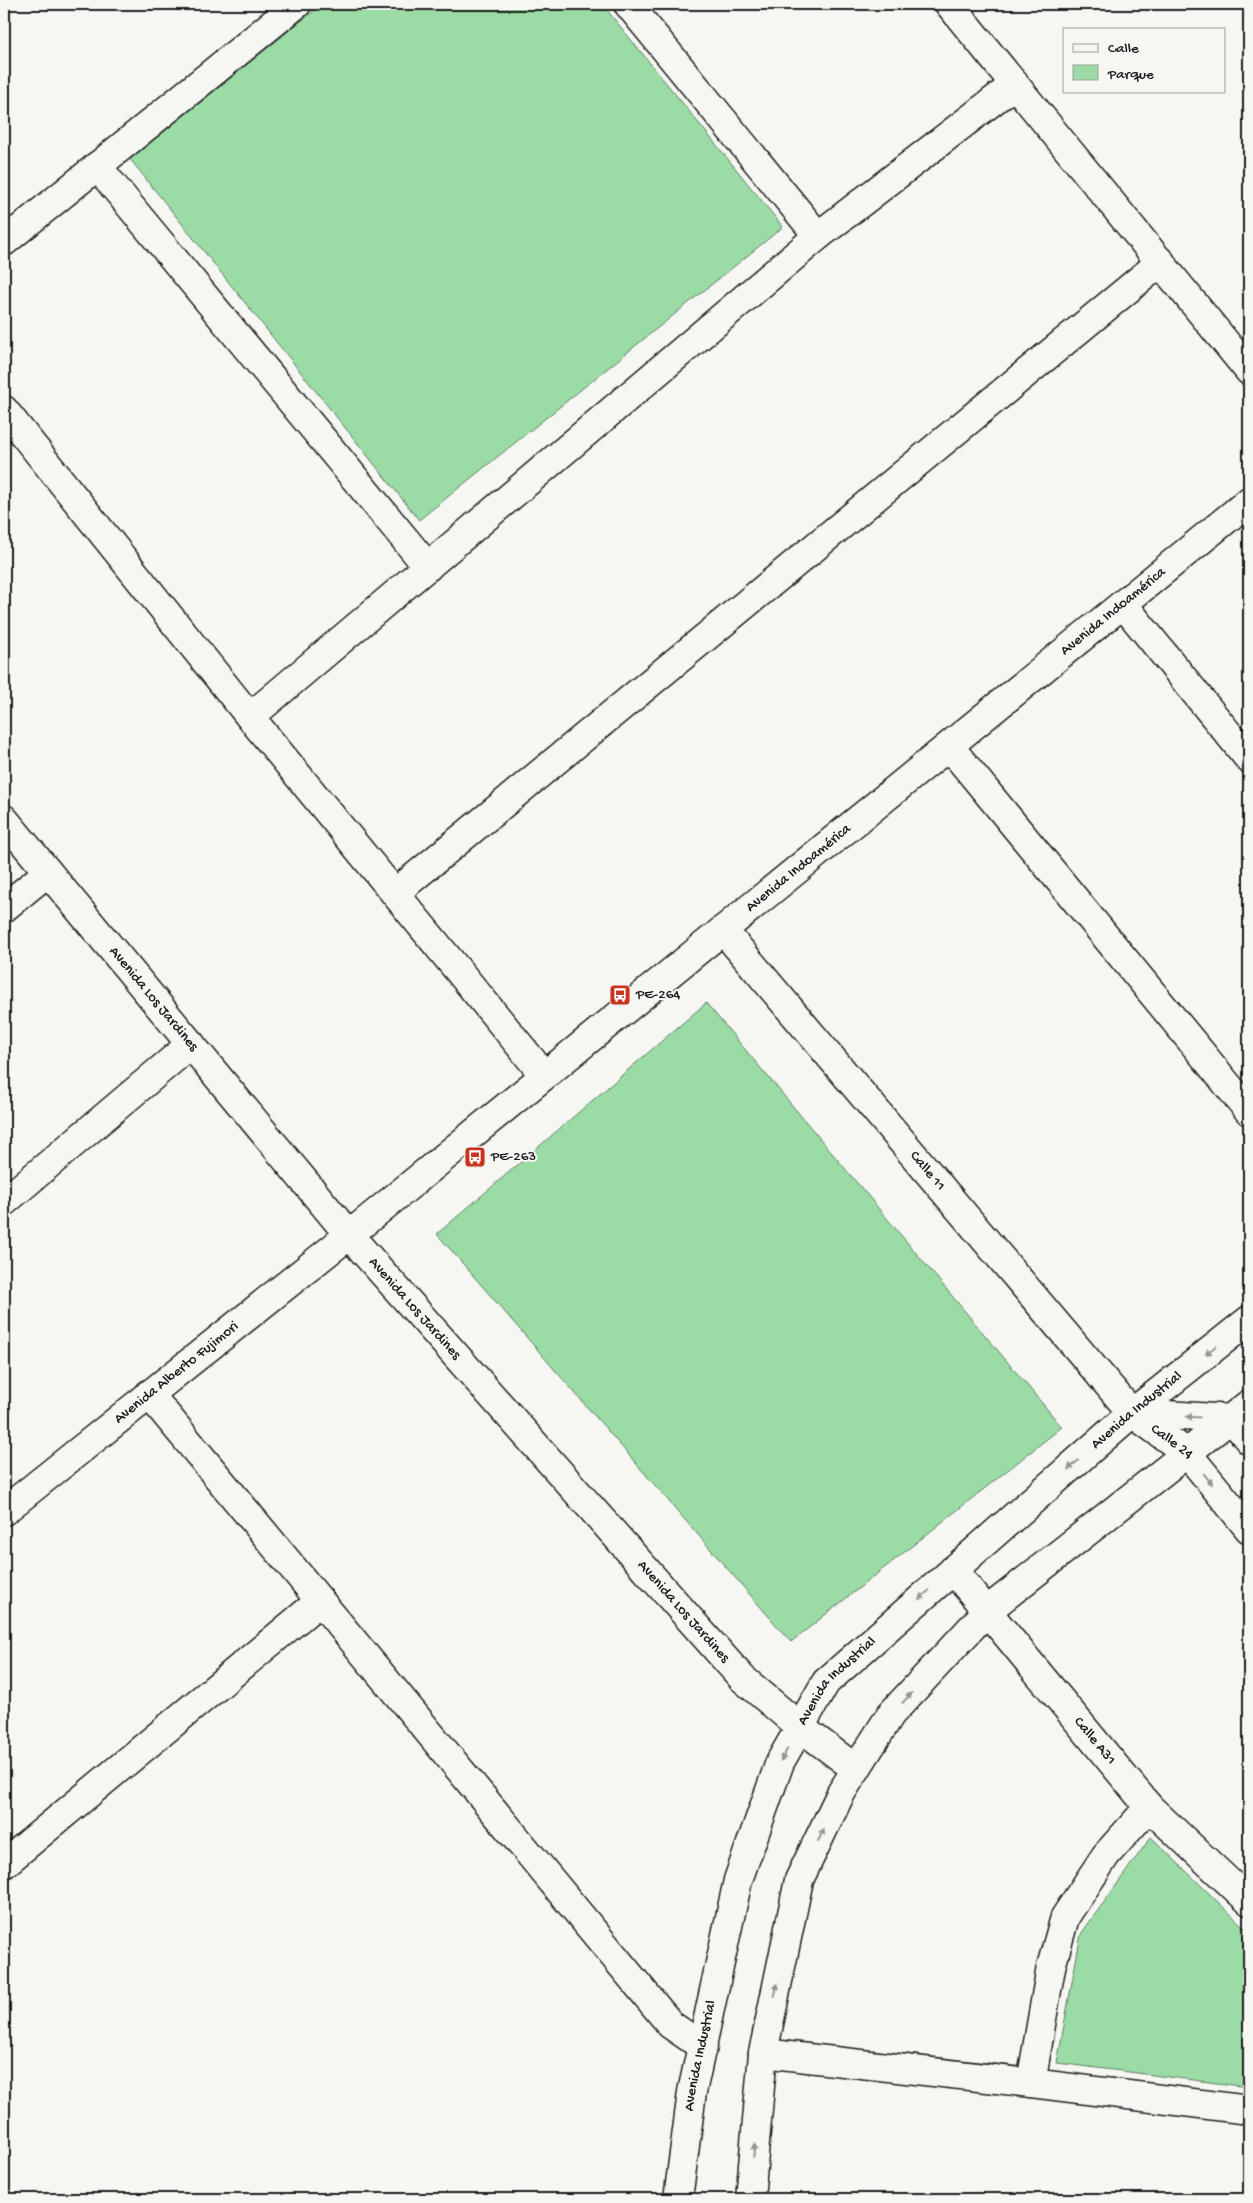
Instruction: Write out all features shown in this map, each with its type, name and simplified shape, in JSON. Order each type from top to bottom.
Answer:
[{"type":"street","points":[[4,242],[296,4]]},
{"type":"street","points":[[628,4],[818,236]]},
{"type":"street","points":[[949,4],[1249,371]]},
{"type":"street","points":[[250,717],[818,236],[1015,84]]},
{"type":"street","points":[[97,166],[428,567]]},
{"type":"street","points":[[394,893],[1160,262]]},
{"type":"street","points":[[4,410],[250,717],[544,1076]]},
{"type":"street","name":"Avenida Indoamérica","points":[[349,1235],[1249,501]]},
{"type":"street","points":[[1123,604],[1249,759]]},
{"type":"street","points":[[949,746],[1249,1111]]},
{"type":"street","name":"Avenida Los Jardines","points":[[4,818],[349,1235],[742,1678],[800,1727],[856,1769]]},
{"type":"street","points":[[4,908],[48,872]]},
{"type":"street","name":"Calle 11","points":[[723,930],[1132,1413]]},
{"type":"street","points":[[4,1202],[191,1044]]},
{"type":"street","name":"Avenida Alberto Fujimori","points":[[4,1511],[349,1235]]},
{"type":"street","name":"Avenida Industrial","points":[[678,2199],[692,2092],[738,1880],[780,1762],[826,1682],[1132,1413],[1249,1320]]},
{"type":"street","points":[[149,1394],[671,2025],[703,2047]]},
{"type":"street","points":[[750,2199],[763,2053],[799,1880],[841,1792],[892,1714],[988,1610],[1241,1411],[1249,1440]]},
{"type":"street","name":"Calle 24","points":[[1132,1413],[1241,1411]]},
{"type":"street","name":"Calle 24","points":[[1132,1413],[1187,1453],[1249,1529]]},
{"type":"street","name":"Calle A31","points":[[953,1570],[1149,1807],[1249,1901]]},
{"type":"street","points":[[4,1864],[320,1600]]},
{"type":"street","points":[[1031,2083],[1050,1967],[1065,1917],[1106,1855],[1149,1807]]},
{"type":"street","points":[[763,2053],[1249,2110]]},
{"type":"green space","points":[[322,4],[602,4],[783,227],[419,520],[130,159]]},
{"type":"green space","points":[[706,1003],[1062,1427],[791,1642],[437,1234]]},
{"type":"green space","points":[[1151,1837],[1249,1932],[1249,2087],[1057,2063],[1081,1934]]},
{"type":"place","name":"PE-264","points":[[620,995]]},
{"type":"place","name":"PE-263","points":[[475,1157]]}]
